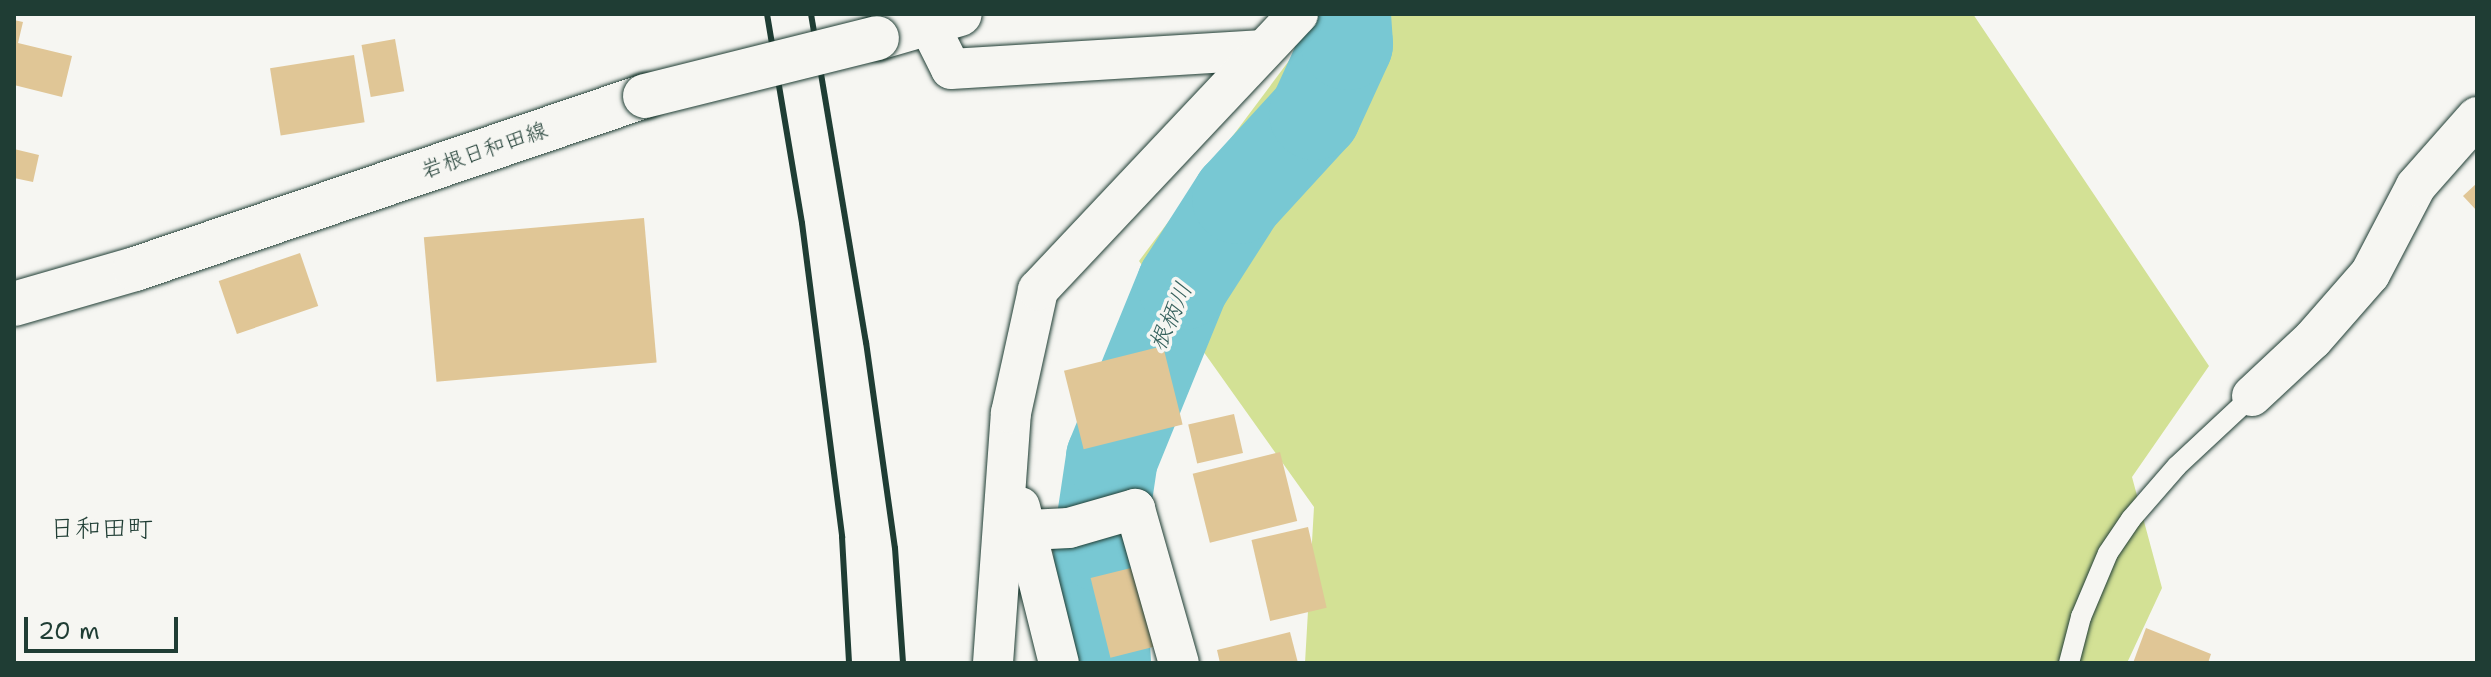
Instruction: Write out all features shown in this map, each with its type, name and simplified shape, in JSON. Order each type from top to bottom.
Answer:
[{"type":"main road","name":"岩根日和田線","points":[[14,304],[135,269],[645,96],[944,19]]},
{"type":"street","points":[[993,663],[1011,413],[1038,290],[1298,14]]},
{"type":"street","points":[[944,19],[951,69],[1263,50]]},
{"type":"street","points":[[2252,396],[2313,339],[2370,274],[2416,186],[2477,117]]},
{"type":"street","points":[[1006,474],[1029,530],[1059,663]]},
{"type":"street","points":[[1029,530],[1069,528],[1135,509],[1179,663]]},
{"type":"lane","points":[[2069,663],[2103,566],[2131,519],[2177,466],[2252,396]]},
{"type":"green space","points":[[1324,14],[1973,14],[2209,366],[2132,477],[2162,588],[2127,663],[1305,663],[1314,507],[1139,261]]},
{"type":"building","points":[[14,20],[23,22],[18,43],[72,56],[62,97],[14,85]]},
{"type":"building","points":[[395,39],[404,91],[371,97],[362,45]]},
{"type":"building","points":[[354,55],[365,122],[281,135],[270,68]]},
{"type":"building","points":[[14,149],[39,155],[33,182],[14,178]]},
{"type":"building","points":[[2477,183],[2477,211],[2463,196]]},
{"type":"building","points":[[644,218],[657,362],[436,382],[424,237]]},
{"type":"building","points":[[300,253],[318,306],[237,334],[219,281]]},
{"type":"building","points":[[1163,346],[1183,425],[1084,449],[1064,371]]},
{"type":"building","points":[[1234,414],[1243,453],[1197,464],[1188,425]]},
{"type":"building","points":[[1280,452],[1297,521],[1210,543],[1193,474]]},
{"type":"building","points":[[1308,527],[1327,608],[1270,621],[1251,540]]},
{"type":"building","points":[[1143,565],[1163,645],[1110,658],[1091,578]]},
{"type":"building","points":[[2146,628],[2211,654],[2208,663],[2133,663]]},
{"type":"building","points":[[1290,632],[1298,663],[1220,663],[1217,650]]},
{"type":"waterway","name":"根柄川","points":[[1105,663],[1099,545],[1112,458],[1183,284],[1238,198],[1315,114],[1347,44],[1345,14]]},
{"type":"railway","points":[[767,14],[802,223],[842,537],[849,663]]},
{"type":"railway","points":[[811,14],[866,342],[895,548],[903,663]]},
{"type":"district","name":"日和田町","points":[[101,528]]}]
